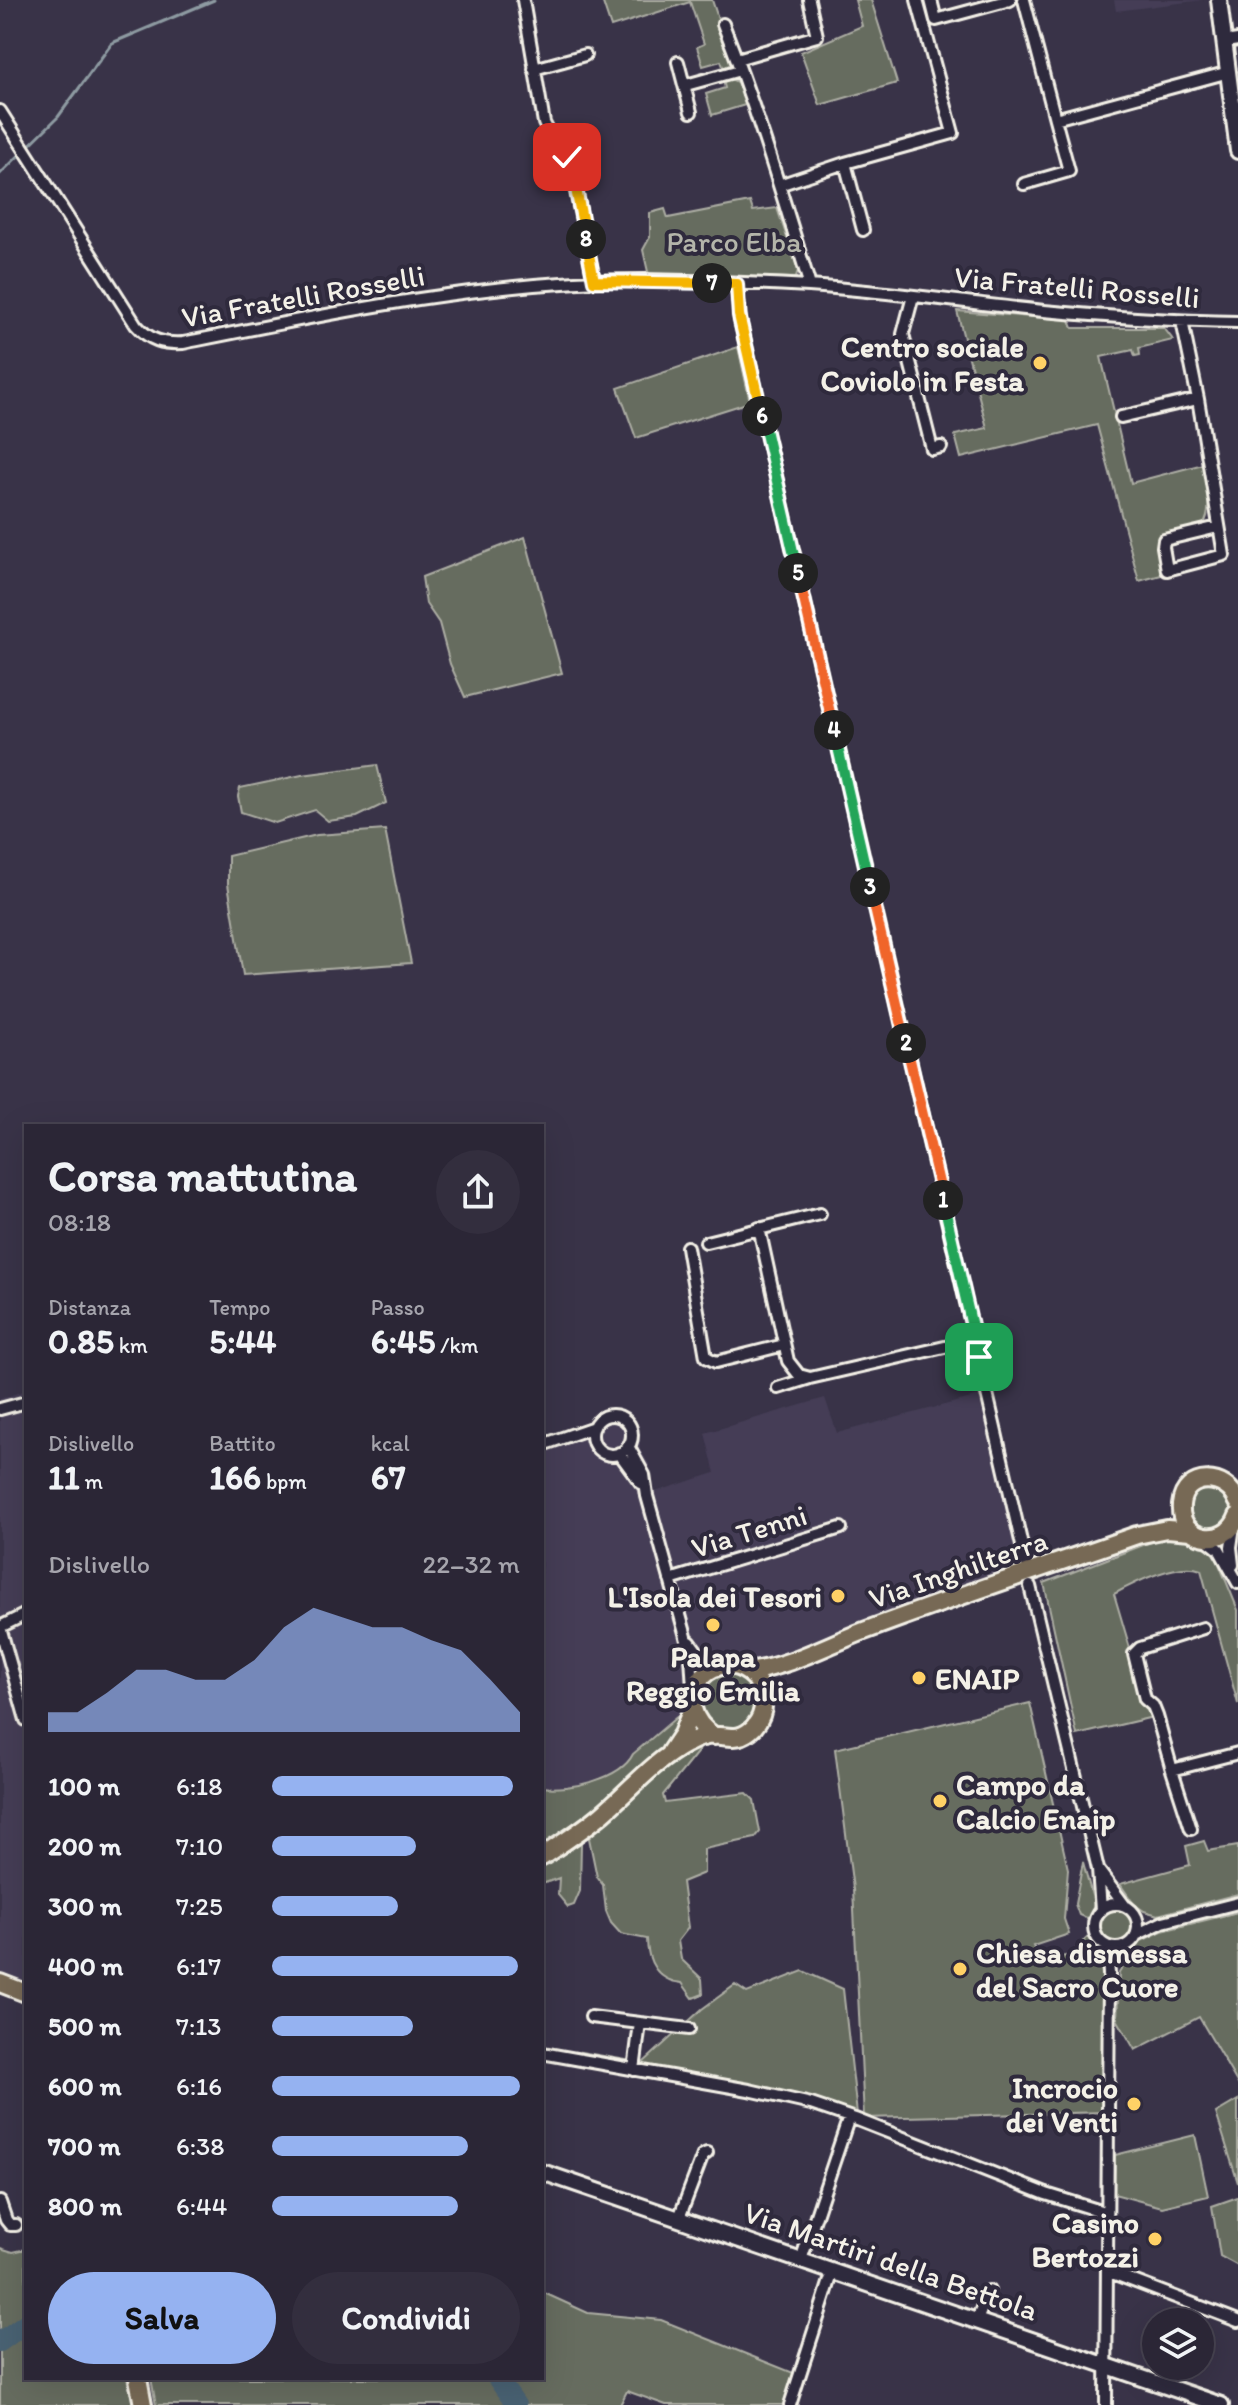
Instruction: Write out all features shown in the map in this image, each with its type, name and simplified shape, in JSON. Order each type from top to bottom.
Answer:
[{"type":"main road","points":[[1219,0],[1231,41],[1229,72],[1238,151]]},
{"type":"main road","name":"Via Inghilterra","points":[[1137,1535],[1163,1521],[1181,1506],[1186,1491],[1199,1482],[1214,1480],[1233,1488],[1238,1502]]},
{"type":"main road","points":[[1181,1506],[1181,1515],[1198,1534]]},
{"type":"main road","name":"Via Inghilterra","points":[[719,1667],[729,1666],[748,1672],[770,1669],[863,1632],[1137,1535],[1167,1529],[1222,1535],[1237,1518]]},
{"type":"main road","name":"Via Inghilterra","points":[[666,1756],[703,1737],[730,1738],[753,1728],[762,1714],[763,1697],[776,1678],[799,1659]]},
{"type":"main road","points":[[693,1690],[699,1679],[719,1667]]},
{"type":"main road","points":[[748,1672],[761,1688],[763,1697]]},
{"type":"main road","name":"Via Inghilterra","points":[[544,1856],[600,1816],[666,1756],[682,1734],[692,1709],[693,1690]]},
{"type":"main road","points":[[692,1709],[696,1720],[714,1736]]},
{"type":"main road","points":[[3,1983],[24,1982]]},
{"type":"main road","points":[[3,1983],[24,1992]]},
{"type":"main road","name":"Via Martiri della Bettola","points":[[544,2173],[1221,2405]]},
{"type":"main road","points":[[138,2380],[143,2405]]},
{"type":"street","points":[[523,0],[544,123],[551,139],[571,166],[594,281]]},
{"type":"street","points":[[686,85],[817,36],[809,0]]},
{"type":"street","points":[[779,185],[953,133],[917,0]]},
{"type":"street","points":[[931,0],[936,20],[1010,0]]},
{"type":"street","points":[[1024,0],[1069,171],[1024,184]]},
{"type":"street","points":[[723,24],[739,64],[810,286]]},
{"type":"street","points":[[534,69],[585,55]]},
{"type":"street","points":[[678,62],[691,112]]},
{"type":"street","points":[[1055,119],[1229,72]]},
{"type":"street","name":"Via Fratelli Rosselli","points":[[0,111],[136,325],[154,341],[166,344],[455,294],[525,285],[594,281],[810,286],[1048,311],[1238,322]]},
{"type":"street","points":[[845,163],[863,230]]},
{"type":"street","points":[[548,170],[571,166]]},
{"type":"street","points":[[737,284],[739,315],[1026,1563]]},
{"type":"street","name":"Via Fratelli Rosselli","points":[[913,296],[903,334],[932,449],[941,447]]},
{"type":"street","points":[[1182,321],[1224,555],[1167,570],[1164,540],[1218,527]]},
{"type":"street","points":[[1121,417],[1198,399]]},
{"type":"street","points":[[706,1242],[820,1214]]},
{"type":"street","points":[[759,1228],[788,1361],[799,1375],[810,1378]]},
{"type":"street","points":[[687,1247],[706,1357],[716,1362],[784,1345]]},
{"type":"street","points":[[778,1388],[975,1340]]},
{"type":"street","points":[[0,1409],[24,1403]]},
{"type":"street","points":[[544,1444],[594,1427],[602,1417],[609,1415],[622,1417],[631,1427],[631,1440],[624,1450],[603,1452],[595,1444],[564,1439]]},
{"type":"street","points":[[594,1427],[595,1444]]},
{"type":"street","points":[[624,1450],[644,1475],[685,1633],[692,1664],[693,1690]]},
{"type":"street","points":[[1233,1571],[1231,1547],[1237,1518]]},
{"type":"street","name":"Via Tenni","points":[[670,1580],[841,1528]]},
{"type":"street","points":[[1198,1534],[1219,1549],[1238,1583]]},
{"type":"street","points":[[1030,1586],[1098,1869],[1101,1910]]},
{"type":"street","points":[[24,1615],[0,1627],[24,1713]]},
{"type":"street","points":[[1191,1829],[1157,1716],[1153,1706],[1145,1699],[1134,1654],[1140,1648],[1203,1628]]},
{"type":"street","points":[[685,1633],[701,1657],[719,1667]]},
{"type":"street","points":[[1172,1770],[1238,1753]]},
{"type":"street","points":[[1098,1869],[1137,1920],[1136,1935]]},
{"type":"street","points":[[1125,1906],[1113,1904],[1097,1915],[1094,1928],[1098,1938],[1112,1947],[1128,1944],[1136,1935],[1163,1922],[1238,1903]]},
{"type":"street","points":[[1137,1920],[1163,1922]]},
{"type":"street","points":[[1106,2405],[1109,1974],[1112,1947]]},
{"type":"street","points":[[591,2017],[689,2029]]},
{"type":"street","points":[[634,2070],[640,2023]]},
{"type":"street","points":[[544,2053],[811,2104],[1046,2194],[1107,2213]]},
{"type":"street","points":[[801,2260],[849,2117]]},
{"type":"street","points":[[679,2218],[703,2155],[707,2153]]},
{"type":"street","points":[[0,2202],[6,2220],[10,2225],[16,2225]]},
{"type":"street","points":[[790,2405],[833,2271]]},
{"type":"street","points":[[1107,2271],[1238,2321]]},
{"type":"street","points":[[977,2320],[989,2291]]},
{"type":"shaded area","points":[[1114,0],[1203,0],[1116,11]]},
{"type":"shaded area","points":[[24,1391],[24,1979],[0,1973],[0,1399]]},
{"type":"shaded area","points":[[979,1396],[1019,1566],[850,1627],[767,1663],[715,1660],[702,1654],[690,1672],[682,1711],[629,1761],[614,1772],[573,1788],[544,1787],[544,1440],[587,1426],[596,1416],[617,1411],[628,1416],[640,1438],[640,1450],[649,1464],[655,1492],[715,1473],[705,1433],[825,1398],[837,1433]]},
{"type":"green space","points":[[602,0],[712,0],[731,58],[730,64],[724,69],[721,61],[703,66],[697,47],[704,44],[690,2],[611,27]]},
{"type":"green space","points":[[855,0],[871,0],[897,83],[820,105],[801,52],[862,26]]},
{"type":"green space","points":[[731,79],[737,82],[745,105],[712,115],[706,94],[725,88],[723,81]]},
{"type":"green space","name":"Parco Elba","points":[[750,202],[753,211],[777,208],[798,270],[796,278],[648,272],[643,250],[650,237],[650,213],[665,209],[668,218]]},
{"type":"green space","points":[[957,311],[1070,320],[1073,328],[1164,328],[1173,340],[1139,348],[1140,355],[1135,356],[1133,350],[1101,357],[1131,483],[1203,464],[1208,496],[1206,519],[1203,525],[1160,535],[1158,547],[1165,574],[1139,581],[1097,425],[961,458],[955,435],[987,428]]},
{"type":"green space","points":[[738,347],[750,402],[636,438],[618,388]]},
{"type":"green space","points":[[525,537],[562,673],[465,697],[450,664],[439,623],[426,604],[422,577]]},
{"type":"green space","points":[[377,765],[386,803],[357,817],[328,821],[315,810],[275,823],[241,812],[240,788],[302,775]]},
{"type":"green space","points":[[385,830],[411,963],[243,975],[228,884],[228,856],[317,835]]},
{"type":"green space","points":[[1210,1487],[1225,1493],[1231,1508],[1225,1523],[1210,1529],[1195,1523],[1189,1508],[1195,1493]]},
{"type":"green space","points":[[1179,1537],[1209,1549],[1217,1559],[1238,1610],[1238,1704],[1201,1570],[1169,1570],[1114,1594],[1145,1699],[1157,1716],[1077,1735],[1044,1583],[1159,1539]]},
{"type":"green space","points":[[728,1675],[747,1683],[755,1702],[747,1721],[728,1729],[709,1721],[701,1702],[709,1683]]},
{"type":"green space","points":[[686,1689],[684,1717],[672,1744],[600,1808],[544,1848],[544,1787],[579,1785],[606,1776],[627,1763],[633,1754],[679,1715]]},
{"type":"green space","points":[[1030,1703],[1068,1869],[1064,1919],[1069,1934],[1033,1946],[1040,1962],[1070,1955],[1088,1937],[1103,1953],[1108,2112],[864,2118],[853,1889],[835,1749]]},
{"type":"green space","points":[[700,1749],[663,1795],[665,1803],[747,1793],[754,1800],[760,1832],[755,1838],[704,1849],[704,1873],[682,1882],[688,1928],[678,1941],[681,1959],[702,1979],[703,1994],[693,1998],[682,1983],[666,1978],[655,1968],[647,1939],[621,1934],[611,1923],[589,1838],[658,1772],[688,1752]]},
{"type":"green space","points":[[1204,1841],[1208,1851],[1238,1846],[1238,1894],[1158,1915],[1134,1904],[1120,1884],[1190,1865],[1186,1846]]},
{"type":"green space","points":[[581,1843],[580,1891],[574,1905],[568,1907],[558,1895],[559,1878],[544,1883],[544,1866]]},
{"type":"green space","points":[[1083,1862],[1094,1903],[1092,1914],[1086,1918],[1079,1915],[1075,1904]]},
{"type":"green space","points":[[1116,1910],[1127,1915],[1132,1926],[1127,1937],[1116,1942],[1105,1937],[1100,1926],[1105,1915]]},
{"type":"green space","points":[[1238,1912],[1238,2084],[1199,2017],[1135,2050],[1117,2019],[1119,1973],[1135,1948],[1141,1941],[1162,1931]]},
{"type":"green space","points":[[803,1971],[843,1989],[857,2114],[855,2119],[828,2109],[578,2059],[580,2052],[643,2063],[702,2009],[735,1985],[747,1993]]},
{"type":"green space","points":[[1238,2100],[1238,2183],[1216,2113]]},
{"type":"green space","points":[[1195,2135],[1208,2196],[1162,2207],[1114,2194],[1115,2155]]},
{"type":"green space","points":[[1238,2197],[1238,2266],[1220,2256],[1212,2206]]},
{"type":"green space","points":[[0,2248],[13,2252],[24,2249],[24,2380],[127,2380],[133,2405],[0,2405]]},
{"type":"green space","points":[[544,2293],[588,2313],[661,2320],[796,2374],[785,2405],[666,2405],[627,2391],[620,2405],[156,2405],[151,2380],[544,2380]]},
{"type":"waterway","points":[[0,174],[58,117],[112,43],[214,0]]},
{"type":"waterway","points":[[0,2342],[24,2324]]},
{"type":"waterway","points":[[498,2380],[516,2405]]},
{"type":"place","name":"Centro sociale Coviolo in Festa","points":[[1040,363]]},
{"type":"place","name":"L'Isola dei Tesori","points":[[838,1596]]},
{"type":"place","name":"Palapa Reggio Emilia","points":[[713,1625]]},
{"type":"place","name":"ENAIP","points":[[919,1678]]},
{"type":"place","name":"Campo da Calcio Enaip","points":[[940,1801]]},
{"type":"place","name":"Chiesa dismessa del Sacro Cuore","points":[[960,1969]]},
{"type":"place","name":"Incrocio dei Venti","points":[[1134,2104]]},
{"type":"place","name":"Casino Bertozzi","points":[[1155,2239]]},
{"type":"route","points":[[567,157],[594,281],[737,284],[739,315],[979,1357]]}]
